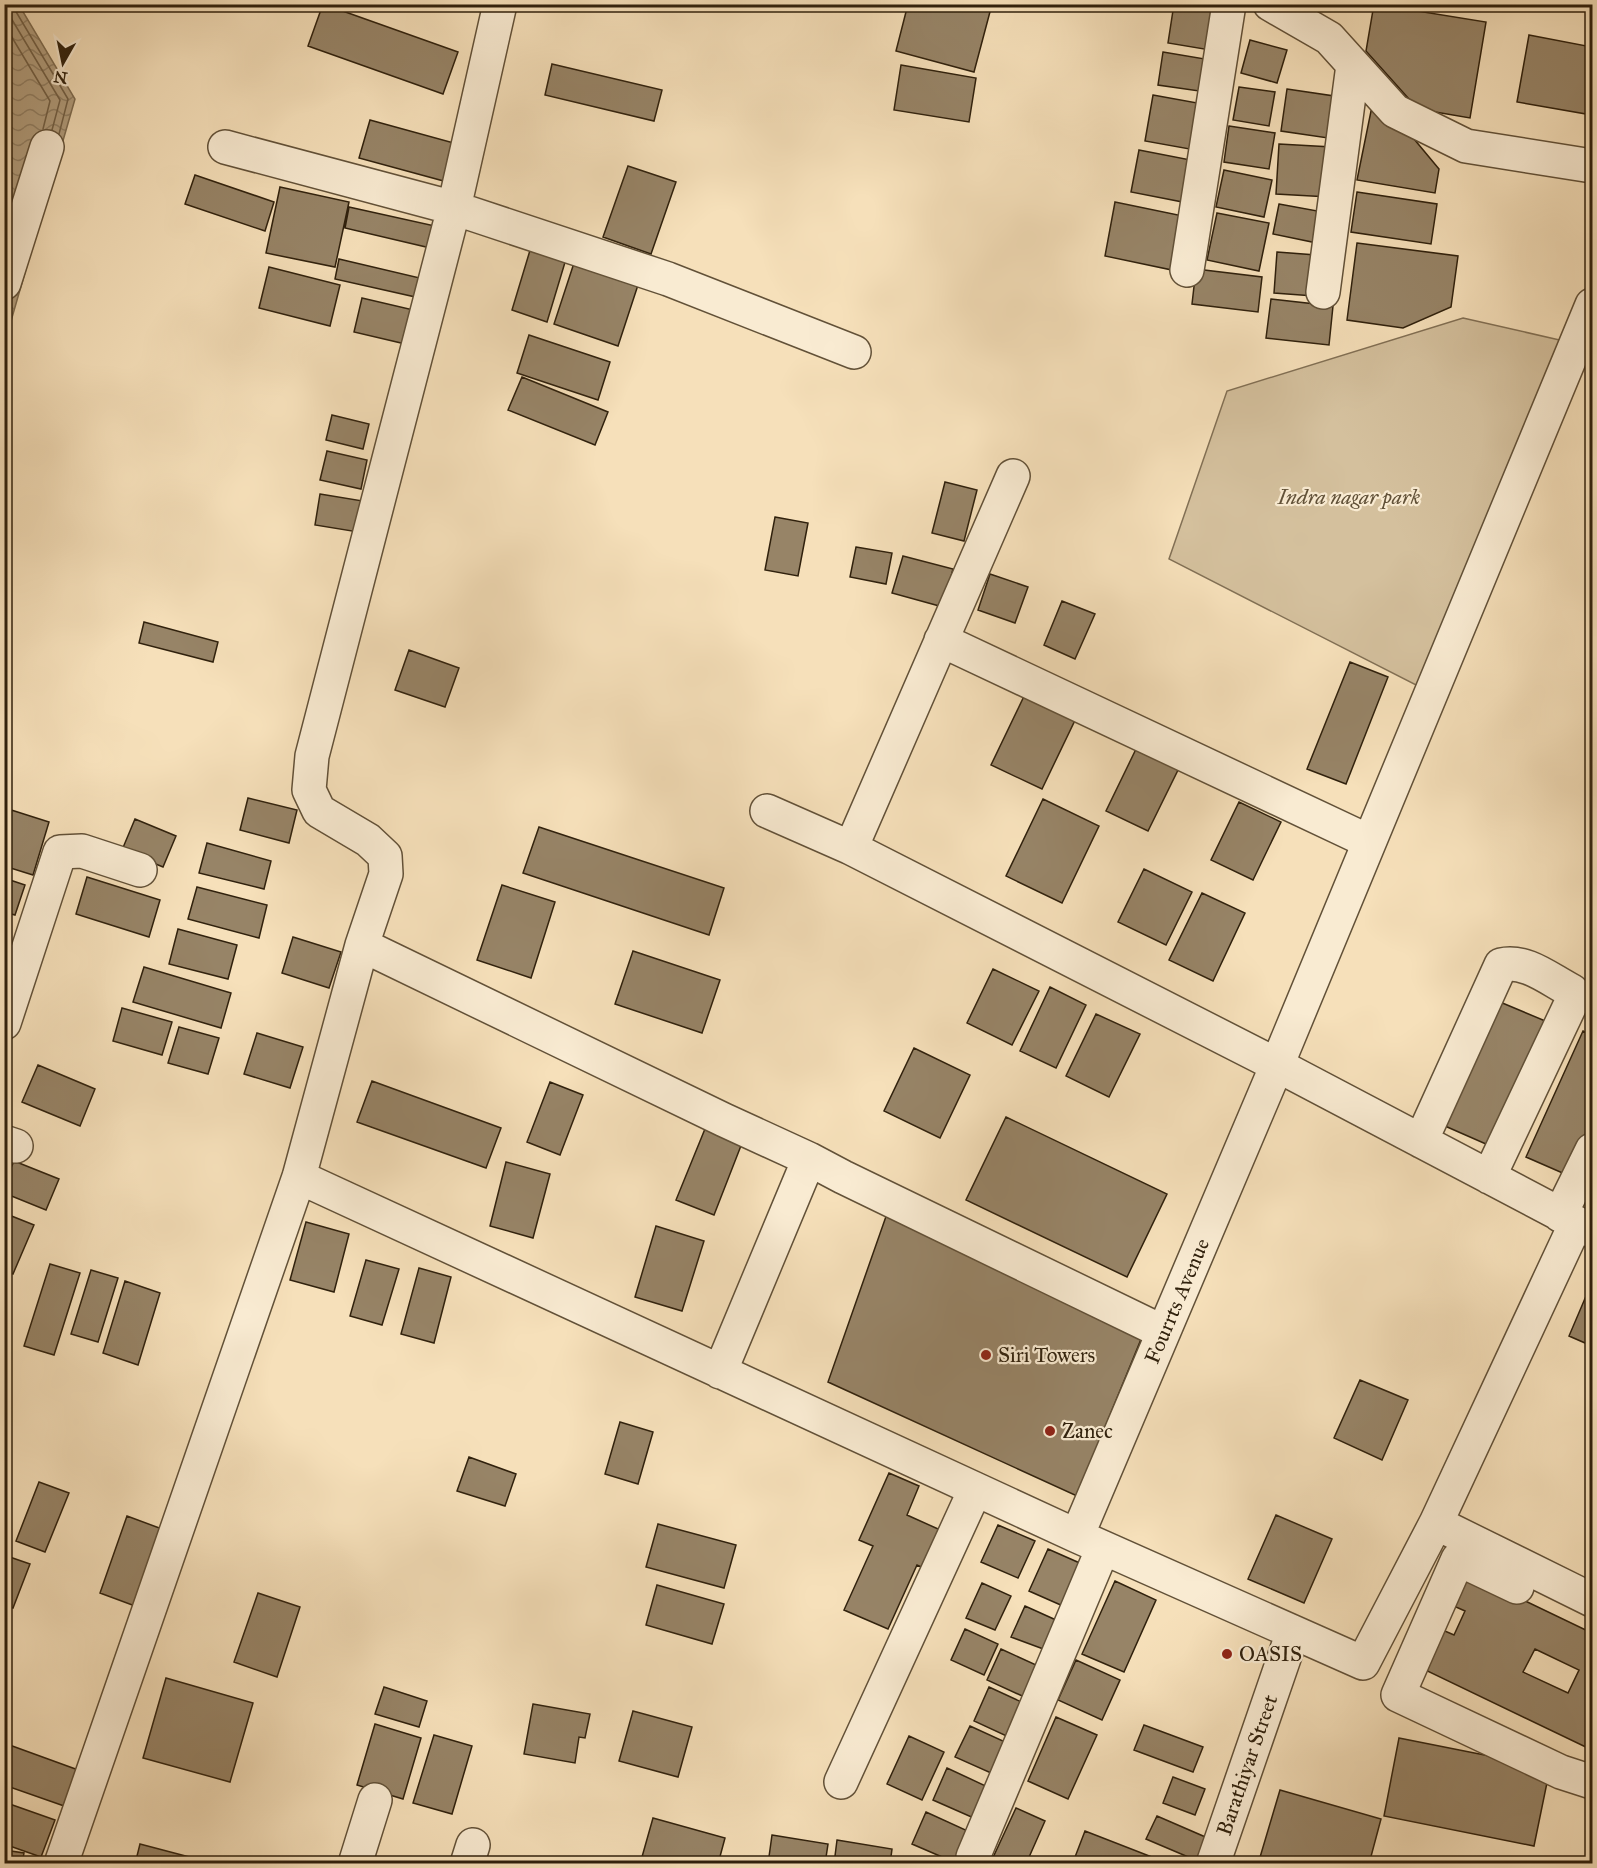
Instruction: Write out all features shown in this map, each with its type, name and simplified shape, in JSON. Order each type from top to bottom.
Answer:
[{"type":"street","points":[[61,1863],[299,1178],[362,945],[386,874],[385,855],[368,840],[319,811],[309,790],[312,756],[454,208],[500,4]]},
{"type":"street","points":[[1187,270],[1229,4]]},
{"type":"street","points":[[1270,4],[1329,38],[1395,111],[1467,146],[1593,166]]},
{"type":"street","points":[[1323,292],[1353,65]]},
{"type":"street","points":[[4,283],[47,147]]},
{"type":"street","points":[[225,147],[454,208],[668,279],[854,352]]},
{"type":"street","name":"Fourrts Avenue","points":[[973,1857],[1090,1542],[1163,1332],[1277,1065],[1368,841],[1593,305]]},
{"type":"street","points":[[851,848],[1013,476]]},
{"type":"street","points":[[941,640],[1368,841]]},
{"type":"street","points":[[767,811],[851,848],[1277,1065],[1576,1223]]},
{"type":"street","points":[[4,1023],[60,852],[82,851],[140,870]]},
{"type":"street","points":[[362,945],[1163,1332]]},
{"type":"street","points":[[1421,1141],[1501,965],[1521,964],[1532,969],[1572,991],[1575,995],[1495,1180]]},
{"type":"street","points":[[1495,1180],[1584,1004],[1588,1001],[1593,1003]]},
{"type":"street","points":[[299,1178],[975,1490],[1363,1663],[1436,1522],[1576,1223],[1593,1150]]},
{"type":"street","points":[[720,1372],[809,1159]]},
{"type":"street","points":[[841,1782],[975,1490]]},
{"type":"street","points":[[1436,1522],[1593,1599]]},
{"type":"street","points":[[1593,1622],[1458,1559],[1398,1695],[1561,1772],[1593,1782]]},
{"type":"street","name":"Barathiyar Street","points":[[1213,1863],[1293,1632]]},
{"type":"street","points":[[355,1863],[375,1800]]},
{"type":"green space","name":"Indra nagar park","points":[[1463,318],[1564,341],[1418,686],[1169,559],[1227,391]]},
{"type":"water","points":[[4,5],[19,5],[75,99],[9,328],[4,326]]},
{"type":"building","points":[[323,4],[458,52],[443,94],[308,46]]},
{"type":"building","points":[[908,4],[977,4],[991,8],[974,72],[896,51]]},
{"type":"building","points":[[1174,4],[1218,4],[1210,50],[1168,43]]},
{"type":"building","points":[[1374,4],[1486,22],[1470,118],[1418,109],[1366,51]]},
{"type":"building","points":[[1472,4],[1505,4],[1504,10]]},
{"type":"building","points":[[1529,35],[1592,47],[1592,115],[1517,102]]},
{"type":"building","points":[[1250,40],[1287,50],[1277,83],[1241,73]]},
{"type":"building","points":[[1163,52],[1211,60],[1206,92],[1158,85]]},
{"type":"building","points":[[552,64],[662,90],[654,121],[545,95]]},
{"type":"building","points":[[901,65],[976,78],[969,122],[894,110]]},
{"type":"building","points":[[1239,87],[1275,92],[1269,126],[1233,120]]},
{"type":"building","points":[[1287,89],[1334,96],[1328,138],[1281,131]]},
{"type":"building","points":[[1153,95],[1203,104],[1195,150],[1145,141]]},
{"type":"building","points":[[1371,111],[1394,115],[1439,169],[1435,193],[1357,180]]},
{"type":"building","points":[[370,120],[461,145],[451,183],[359,158]]},
{"type":"building","points":[[1229,126],[1275,133],[1269,169],[1224,162]]},
{"type":"building","points":[[1279,144],[1332,147],[1329,197],[1276,194]]},
{"type":"building","points":[[1139,150],[1201,162],[1193,204],[1131,192]]},
{"type":"building","points":[[628,166],[676,182],[651,254],[603,237]]},
{"type":"building","points":[[1224,170],[1272,180],[1264,217],[1216,207]]},
{"type":"building","points":[[195,175],[274,202],[265,231],[185,204]]},
{"type":"building","points":[[280,187],[349,202],[335,267],[266,253]]},
{"type":"building","points":[[1357,192],[1437,204],[1431,244],[1351,232]]},
{"type":"building","points":[[1115,202],[1183,216],[1172,270],[1105,256]]},
{"type":"building","points":[[1279,204],[1323,212],[1317,243],[1273,234]]},
{"type":"building","points":[[349,207],[444,228],[439,250],[345,228]]},
{"type":"building","points":[[1217,213],[1269,223],[1259,271],[1207,260]]},
{"type":"building","points":[[1357,243],[1458,256],[1451,307],[1403,328],[1347,320]]},
{"type":"building","points":[[531,247],[566,259],[547,322],[512,310]]},
{"type":"building","points":[[1277,252],[1316,255],[1314,296],[1274,293]]},
{"type":"building","points":[[339,259],[424,279],[420,298],[335,279]]},
{"type":"building","points":[[574,263],[638,285],[618,346],[554,324]]},
{"type":"building","points":[[269,267],[340,285],[330,326],[259,308]]},
{"type":"building","points":[[1196,269],[1262,277],[1258,312],[1192,304]]},
{"type":"building","points":[[362,298],[422,312],[414,346],[354,332]]},
{"type":"building","points":[[1271,299],[1333,306],[1329,345],[1266,338]]},
{"type":"building","points":[[529,335],[610,362],[598,400],[517,373]]},
{"type":"building","points":[[522,377],[608,412],[595,445],[508,410]]},
{"type":"building","points":[[332,415],[369,424],[363,449],[326,440]]},
{"type":"building","points":[[327,451],[367,460],[361,489],[320,480]]},
{"type":"building","points":[[945,482],[977,490],[964,541],[932,533]]},
{"type":"building","points":[[320,494],[363,501],[358,532],[315,525]]},
{"type":"building","points":[[775,517],[808,523],[798,576],[765,570]]},
{"type":"building","points":[[856,547],[892,553],[886,584],[850,577]]},
{"type":"building","points":[[903,556],[953,569],[943,607],[892,593]]},
{"type":"building","points":[[990,574],[1028,587],[1015,623],[978,610]]},
{"type":"building","points":[[1062,601],[1095,614],[1075,659],[1044,645]]},
{"type":"building","points":[[144,622],[218,642],[213,662],[139,643]]},
{"type":"building","points":[[409,650],[459,668],[445,707],[395,690]]},
{"type":"building","points":[[1350,662],[1388,677],[1346,784],[1307,769]]},
{"type":"building","points":[[1027,690],[1078,714],[1042,789],[991,765]]},
{"type":"building","points":[[1137,747],[1179,768],[1148,831],[1106,811]]},
{"type":"building","points":[[248,798],[297,810],[289,843],[240,830]]},
{"type":"building","points":[[1043,799],[1099,826],[1062,903],[1006,876]]},
{"type":"building","points":[[1239,802],[1281,822],[1253,880],[1211,860]]},
{"type":"building","points":[[5,808],[49,822],[33,875],[4,866]]},
{"type":"building","points":[[135,819],[176,836],[163,867],[122,850]]},
{"type":"building","points":[[539,827],[724,888],[709,935],[523,873]]},
{"type":"building","points":[[207,843],[271,861],[264,889],[199,873]]},
{"type":"building","points":[[1144,869],[1192,892],[1166,945],[1118,922]]},
{"type":"building","points":[[87,877],[160,900],[149,937],[76,914]]},
{"type":"building","points":[[4,878],[25,885],[15,915],[4,912]]},
{"type":"building","points":[[502,885],[555,902],[531,978],[477,960]]},
{"type":"building","points":[[197,887],[267,905],[259,938],[188,919]]},
{"type":"building","points":[[1202,893],[1245,913],[1213,981],[1169,960]]},
{"type":"building","points":[[178,929],[237,945],[228,979],[169,964]]},
{"type":"building","points":[[293,937],[341,952],[329,988],[282,973]]},
{"type":"building","points":[[633,951],[720,980],[702,1033],[615,1004]]},
{"type":"building","points":[[144,967],[231,993],[221,1028],[133,1002]]},
{"type":"building","points":[[993,969],[1039,991],[1012,1045],[967,1023]]},
{"type":"building","points":[[1050,987],[1086,1005],[1056,1068],[1020,1051]]},
{"type":"building","points":[[1500,1002],[1550,1023],[1495,1148],[1445,1126]]},
{"type":"building","points":[[122,1008],[172,1022],[162,1055],[113,1041]]},
{"type":"building","points":[[1096,1014],[1140,1034],[1109,1097],[1066,1076]]},
{"type":"building","points":[[179,1027],[219,1038],[208,1074],[168,1063]]},
{"type":"building","points":[[1583,1031],[1592,1036],[1592,1138],[1574,1178],[1526,1157]]},
{"type":"building","points":[[257,1033],[303,1047],[290,1088],[244,1074]]},
{"type":"building","points":[[914,1048],[970,1075],[940,1138],[884,1111]]},
{"type":"building","points":[[38,1065],[95,1089],[80,1126],[22,1102]]},
{"type":"building","points":[[372,1081],[501,1128],[486,1168],[357,1122]]},
{"type":"building","points":[[550,1082],[583,1095],[560,1155],[527,1142]]},
{"type":"building","points":[[1006,1117],[1167,1194],[1127,1277],[966,1200]]},
{"type":"building","points":[[707,1124],[744,1138],[714,1215],[676,1200]]},
{"type":"building","points":[[14,1161],[59,1179],[46,1210],[4,1193],[4,1184]]},
{"type":"building","points":[[506,1162],[550,1174],[533,1238],[490,1226]]},
{"type":"building","name":"Siri Towers","points":[[890,1205],[1146,1327],[1077,1496],[828,1382]]},
{"type":"building","points":[[4,1213],[34,1225],[13,1274],[4,1270]]},
{"type":"building","points":[[306,1222],[349,1234],[334,1292],[290,1280]]},
{"type":"building","points":[[656,1226],[704,1241],[682,1311],[635,1297]]},
{"type":"building","points":[[366,1260],[399,1269],[382,1325],[350,1316]]},
{"type":"building","points":[[50,1264],[80,1273],[54,1355],[24,1346]]},
{"type":"building","points":[[419,1268],[451,1277],[434,1343],[401,1334]]},
{"type":"building","points":[[91,1270],[118,1278],[98,1342],[71,1334]]},
{"type":"building","points":[[125,1281],[160,1293],[138,1365],[103,1353]]},
{"type":"building","points":[[1592,1282],[1592,1346],[1569,1336]]},
{"type":"building","points":[[1360,1380],[1408,1400],[1382,1460],[1334,1438]]},
{"type":"building","points":[[620,1422],[653,1432],[638,1484],[605,1474]]},
{"type":"building","points":[[469,1457],[516,1474],[505,1506],[457,1491]]},
{"type":"building","points":[[889,1473],[919,1486],[907,1515],[947,1533],[930,1571],[917,1565],[888,1629],[844,1610],[873,1546],[859,1540]]},
{"type":"building","points":[[39,1482],[69,1493],[45,1552],[16,1541]]},
{"type":"building","points":[[1276,1515],[1332,1539],[1304,1603],[1248,1579]]},
{"type":"building","points":[[127,1516],[162,1529],[135,1606],[100,1593]]},
{"type":"building","points":[[658,1524],[736,1545],[724,1588],[646,1567]]},
{"type":"building","points":[[998,1525],[1035,1541],[1018,1578],[981,1562]]},
{"type":"building","points":[[1048,1549],[1091,1568],[1072,1610],[1029,1591]]},
{"type":"building","points":[[4,1555],[30,1564],[13,1608],[4,1605]]},
{"type":"building","points":[[1465,1572],[1592,1633],[1592,1750],[1419,1667],[1438,1628],[1454,1635],[1465,1611],[1449,1604]],"holes":[[[1535,1649],[1579,1670],[1568,1693],[1523,1672]]]},
{"type":"building","points":[[1115,1581],[1156,1600],[1124,1672],[1082,1654]]},
{"type":"building","points":[[982,1583],[1011,1596],[995,1630],[966,1618]]},
{"type":"building","points":[[657,1585],[724,1604],[712,1644],[646,1625]]},
{"type":"building","points":[[258,1593],[300,1607],[277,1677],[234,1662]]},
{"type":"building","points":[[1025,1606],[1056,1620],[1046,1650],[1011,1637]]},
{"type":"building","points":[[965,1629],[998,1644],[984,1675],[951,1660]]},
{"type":"building","points":[[1001,1649],[1045,1669],[1031,1700],[987,1680]]},
{"type":"building","points":[[1076,1660],[1120,1680],[1102,1720],[1058,1700]]},
{"type":"building","points":[[166,1678],[253,1703],[230,1782],[143,1758]]},
{"type":"building","points":[[384,1687],[427,1701],[419,1727],[375,1714]]},
{"type":"building","points":[[989,1687],[1028,1705],[1013,1739],[974,1721]]},
{"type":"building","points":[[533,1704],[590,1714],[585,1738],[579,1737],[575,1763],[524,1754]]},
{"type":"building","points":[[633,1711],[692,1727],[678,1777],[619,1761]]},
{"type":"building","points":[[1056,1717],[1097,1735],[1068,1799],[1028,1781]]},
{"type":"building","points":[[375,1724],[421,1738],[403,1799],[357,1785]]},
{"type":"building","points":[[1144,1725],[1203,1747],[1193,1772],[1134,1750]]},
{"type":"building","points":[[970,1726],[1014,1746],[1000,1777],[955,1757]]},
{"type":"building","points":[[434,1735],[472,1746],[452,1814],[413,1803]]},
{"type":"building","points":[[909,1736],[944,1752],[922,1800],[887,1784]]},
{"type":"building","points":[[1399,1738],[1550,1768],[1534,1846],[1384,1816]]},
{"type":"building","points":[[4,1743],[81,1771],[67,1807],[4,1785]]},
{"type":"building","points":[[947,1768],[990,1788],[976,1819],[933,1800]]},
{"type":"building","points":[[1173,1777],[1205,1789],[1195,1815],[1163,1803]]},
{"type":"building","points":[[1280,1790],[1381,1819],[1369,1864],[1258,1864]]},
{"type":"building","points":[[4,1802],[55,1820],[41,1857],[4,1844]]},
{"type":"building","points":[[1016,1808],[1045,1821],[1026,1864],[990,1864]]},
{"type":"building","points":[[926,1812],[970,1832],[956,1863],[912,1844]]},
{"type":"building","points":[[1157,1816],[1210,1839],[1200,1862],[1146,1839]]},
{"type":"building","points":[[653,1818],[725,1838],[718,1864],[640,1864]]},
{"type":"building","points":[[1085,1831],[1157,1859],[1156,1864],[1092,1864],[1075,1857]]},
{"type":"building","points":[[772,1835],[828,1844],[825,1864],[768,1864]]},
{"type":"building","points":[[837,1840],[892,1849],[890,1864],[834,1864]]},
{"type":"building","points":[[140,1844],[216,1864],[135,1864]]},
{"type":"building","points":[[4,1850],[24,1853],[22,1864],[4,1864]]},
{"type":"place","name":"Siri Towers","points":[[986,1355]]},
{"type":"place","name":"Zanec","points":[[1050,1431]]},
{"type":"place","name":"OASIS","points":[[1227,1654]]}]
